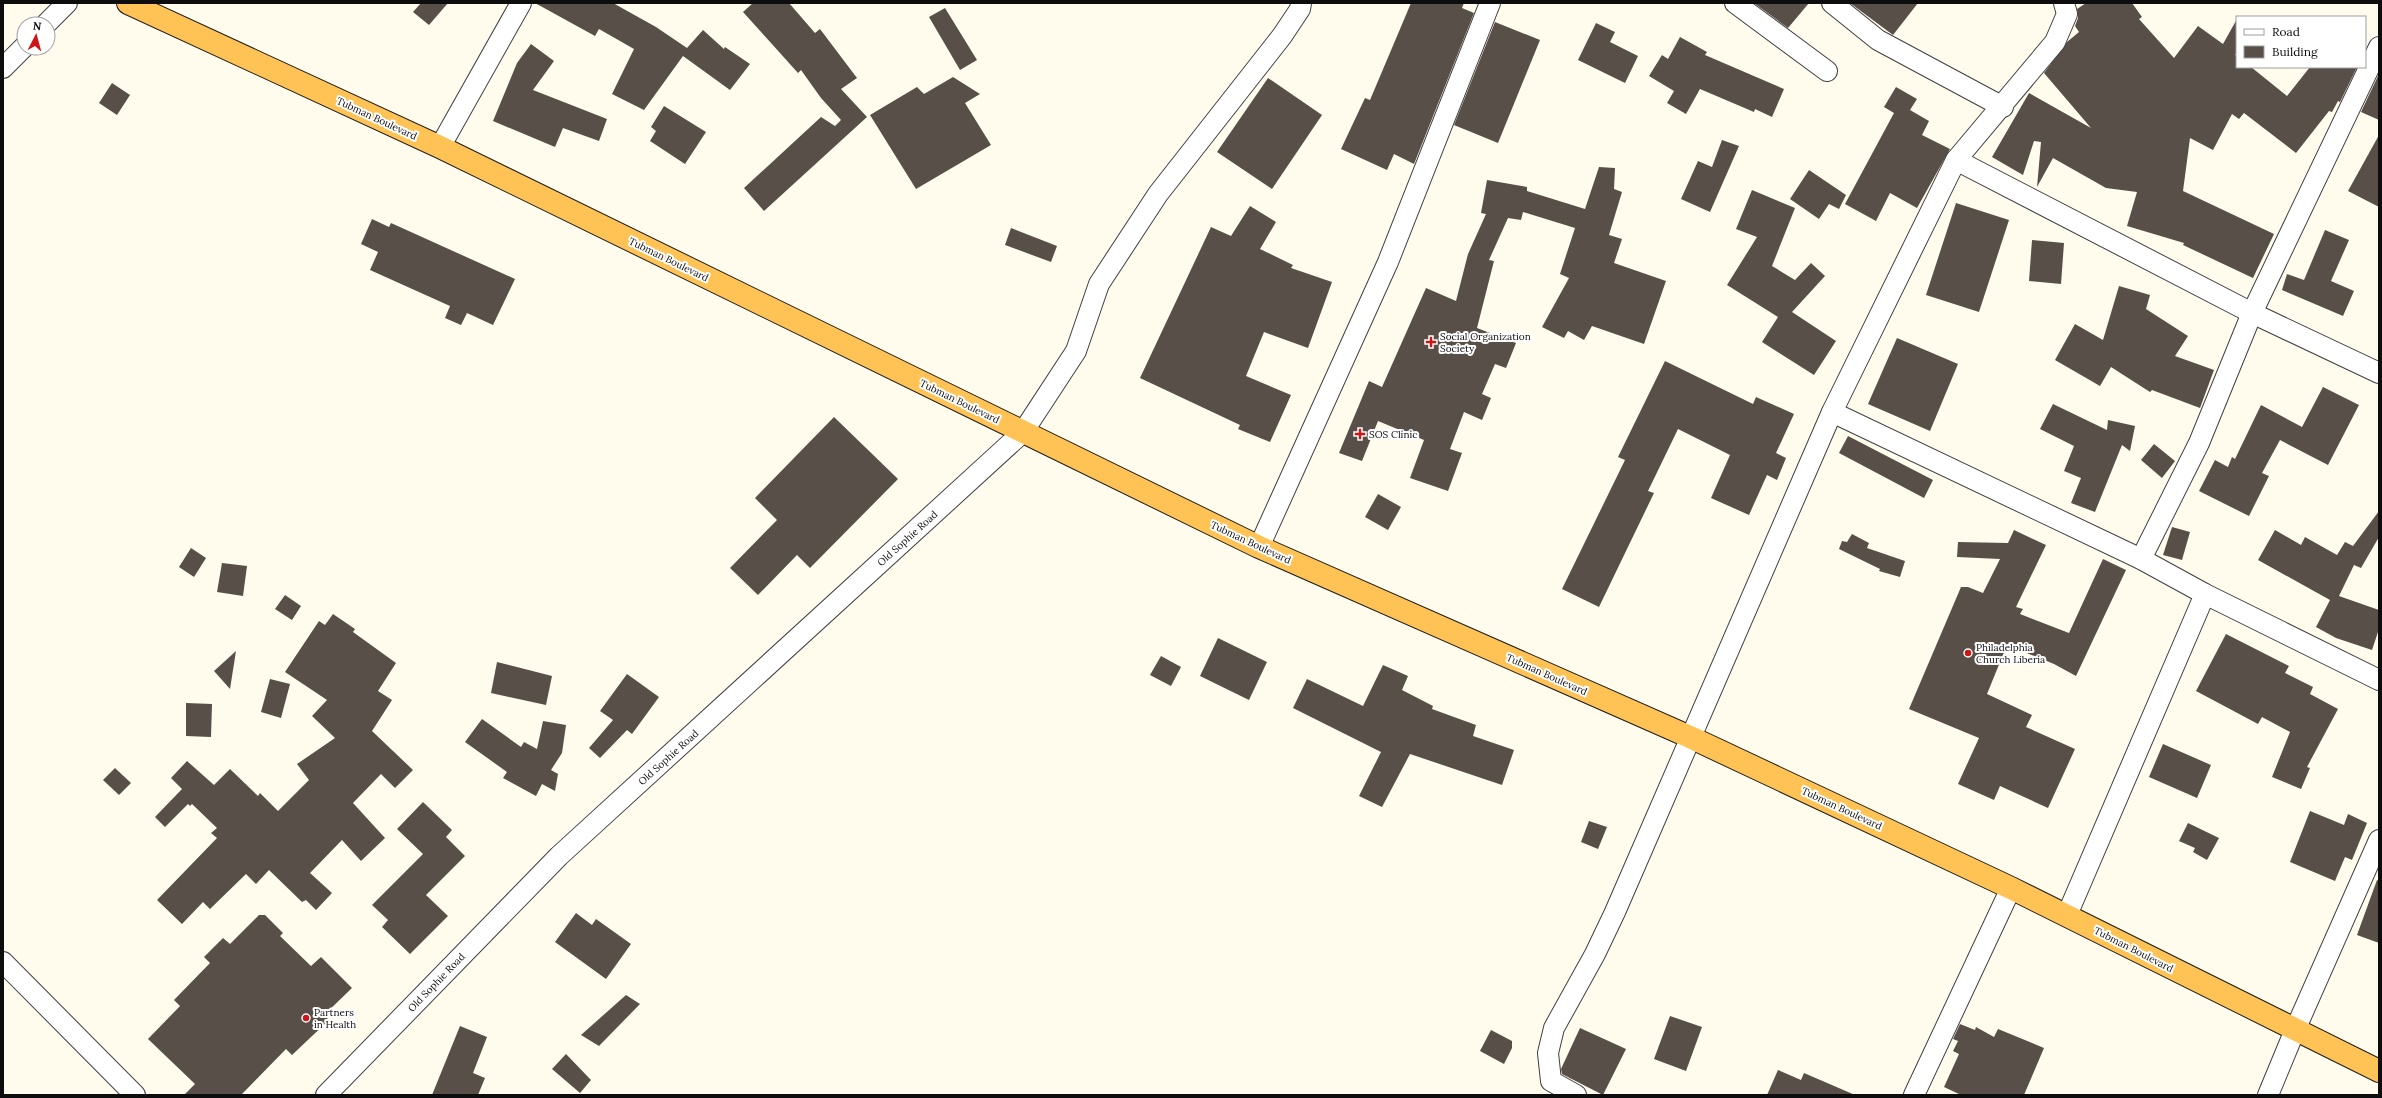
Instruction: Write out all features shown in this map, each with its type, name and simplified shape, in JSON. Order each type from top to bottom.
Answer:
[{"type":"highway","name":"Tubman Boulevard","points":[[128,3],[440,147],[1259,547],[1690,737],[2067,915],[2379,1071]]},
{"type":"street","points":[[54,16],[67,3]]},
{"type":"street","points":[[440,147],[521,3]]},
{"type":"street","name":"Old Sophie Road","points":[[326,1095],[559,856],[1023,432],[1076,351],[1100,284],[1158,194],[1282,36],[1300,9],[1301,3]]},
{"type":"street","points":[[1259,547],[1388,262],[1490,3]]},
{"type":"street","points":[[1735,3],[1827,71]]},
{"type":"street","points":[[1832,3],[1878,40],[2003,107]]},
{"type":"street","points":[[1576,1095],[1551,1081],[1548,1053],[1554,1028],[1595,954],[1615,912],[1832,412],[1956,160],[2003,107],[2055,42],[2067,14],[2064,3]]},
{"type":"street","points":[[2141,560],[2198,443],[2252,313],[2379,47]]},
{"type":"street","points":[[3,68],[16,55]]},
{"type":"street","points":[[1956,160],[2252,313],[2379,373]]},
{"type":"street","points":[[1832,412],[2141,560],[2205,594],[2379,680]]},
{"type":"street","points":[[2067,915],[2205,594]]},
{"type":"street","points":[[2268,1095],[2379,840]]},
{"type":"street","points":[[1914,1095],[2010,888]]},
{"type":"street","points":[[3,962],[135,1095]]},
{"type":"building","points":[[421,3],[448,3],[429,25],[413,12]]},
{"type":"building","points":[[535,3],[613,3],[656,27],[687,48],[703,30],[724,49],[725,47],[750,64],[730,90],[683,56],[644,110],[612,94],[634,49],[599,29],[595,36]]},
{"type":"building","points":[[753,3],[789,3],[815,33],[820,29],[857,78],[841,89],[867,117],[764,211],[744,188],[821,117],[835,126],[841,120],[821,98],[801,70],[798,73],[743,12]]},
{"type":"building","points":[[1411,3],[1464,3],[1462,8],[1474,13],[1414,164],[1394,154],[1387,170],[1341,149],[1365,98],[1370,100]]},
{"type":"building","points":[[1754,3],[1809,3],[1788,28]]},
{"type":"building","points":[[1850,3],[1918,3],[1893,35]]},
{"type":"building","points":[[2086,3],[2132,3],[2142,17],[2139,19],[2174,58],[2198,26],[2223,44],[2236,21],[2236,68],[2252,68],[2287,96],[2309,68],[2357,68],[2340,102],[2338,101],[2332,112],[2329,111],[2296,153],[2244,113],[2239,119],[2232,114],[2213,150],[2190,138],[2183,191],[2274,234],[2253,278],[2183,245],[2184,243],[2127,226],[2137,192],[2106,188],[2053,158],[2037,187],[2041,142],[2034,141],[2023,175],[1992,157],[2029,93],[2091,128],[2044,73],[2067,42],[2079,32],[2075,26],[2078,18],[2077,9]]},
{"type":"building","points":[[945,8],[977,60],[960,70],[929,17]]},
{"type":"building","points":[[1495,22],[1540,40],[1498,143],[1454,125]]},
{"type":"building","points":[[1596,23],[1615,32],[1610,42],[1638,56],[1625,83],[1578,60]]},
{"type":"building","points":[[1680,37],[1707,52],[1705,55],[1784,89],[1772,117],[1755,109],[1754,112],[1700,89],[1686,114],[1667,103],[1674,91],[1649,76],[1662,55],[1668,59]]},
{"type":"building","points":[[531,44],[554,61],[533,90],[607,119],[599,141],[563,128],[555,147],[493,121],[517,63]]},
{"type":"building","points":[[2379,76],[2379,120],[2361,112]]},
{"type":"building","points":[[953,77],[980,94],[965,103],[991,145],[916,189],[870,115],[917,87],[924,94]]},
{"type":"building","points":[[1268,78],[1322,115],[1272,189],[1217,152]]},
{"type":"building","points":[[112,83],[130,95],[117,115],[99,103]]},
{"type":"building","points":[[1896,87],[1917,99],[1910,110],[1929,121],[1922,135],[1950,149],[1917,208],[1890,193],[1876,221],[1845,204],[1894,113],[1884,107]]},
{"type":"building","points":[[664,106],[706,132],[685,164],[650,141],[656,131],[651,127]]},
{"type":"building","points":[[2379,135],[2379,207],[2348,191]]},
{"type":"building","points":[[1722,140],[1739,146],[1710,212],[1681,199],[1698,161],[1712,167]]},
{"type":"building","points":[[1599,167],[1615,168],[1614,189],[1622,192],[1609,235],[1622,239],[1614,263],[1666,281],[1644,344],[1592,326],[1584,340],[1568,331],[1564,338],[1542,327],[1569,278],[1560,274],[1575,228],[1523,212],[1521,220],[1508,218],[1489,260],[1494,261],[1477,328],[1516,343],[1506,368],[1495,364],[1482,394],[1491,398],[1482,420],[1464,412],[1450,449],[1462,453],[1448,491],[1410,478],[1424,440],[1378,421],[1362,461],[1339,453],[1369,381],[1382,387],[1426,288],[1456,301],[1468,254],[1486,214],[1481,213],[1487,180],[1527,187],[1527,191],[1585,209]]},
{"type":"building","points":[[1809,170],[1846,195],[1839,209],[1829,204],[1819,219],[1790,199]]},
{"type":"building","points":[[1752,190],[1795,208],[1772,266],[1795,280],[1811,263],[1825,276],[1792,312],[1836,341],[1814,375],[1762,342],[1778,317],[1727,285],[1757,237],[1736,229]]},
{"type":"building","points":[[1956,203],[2009,220],[1979,312],[1926,295]]},
{"type":"building","points":[[1250,206],[1276,222],[1260,249],[1293,265],[1291,268],[1332,282],[1308,348],[1264,332],[1246,376],[1291,395],[1270,442],[1238,429],[1240,425],[1140,378],[1211,227],[1231,236]]},
{"type":"building","points":[[372,219],[389,227],[391,223],[515,279],[493,325],[467,313],[461,325],[445,318],[450,306],[370,270],[378,252],[361,244]]},
{"type":"building","points":[[1011,228],[1057,246],[1051,262],[1005,245]]},
{"type":"building","points":[[2325,230],[2349,240],[2331,281],[2354,291],[2343,316],[2282,290],[2287,274],[2304,280]]},
{"type":"building","points":[[2032,240],[2064,243],[2061,284],[2029,281]]},
{"type":"building","points":[[2119,286],[2150,295],[2146,309],[2188,336],[2175,356],[2214,370],[2200,408],[2152,390],[2150,392],[2111,367],[2100,386],[2055,360],[2075,324],[2103,340]]},
{"type":"building","points":[[1897,338],[1958,364],[1930,431],[1868,404]]},
{"type":"building","points":[[1665,361],[1753,404],[1756,397],[1794,414],[1776,453],[1786,458],[1777,480],[1767,475],[1749,515],[1711,498],[1730,455],[1678,429],[1648,491],[1654,493],[1599,607],[1562,589],[1625,460],[1618,457]]},
{"type":"building","points":[[2323,387],[2359,405],[2328,465],[2280,440],[2262,473],[2269,476],[2249,516],[2199,491],[2215,460],[2228,467],[2232,457],[2235,459],[2261,405],[2302,427]]},
{"type":"building","points":[[2053,404],[2107,430],[2108,420],[2135,426],[2130,451],[2122,445],[2095,512],[2071,503],[2081,478],[2064,471],[2074,446],[2040,429]]},
{"type":"building","points":[[834,417],[898,479],[810,568],[797,555],[758,595],[730,568],[777,520],[755,498]]},
{"type":"building","points":[[1848,436],[1933,480],[1924,498],[1839,453]]},
{"type":"building","points":[[2154,444],[2175,461],[2162,478],[2141,460]]},
{"type":"building","points":[[1378,494],[1401,507],[1388,530],[1365,517]]},
{"type":"building","points":[[2379,511],[2379,537],[2361,568],[2354,565],[2339,596],[2379,610],[2379,629],[2372,650],[2336,638],[2316,627],[2330,600],[2258,560],[2275,530],[2301,545],[2305,537],[2337,555],[2345,542],[2353,546]]},
{"type":"building","points":[[2172,527],[2190,532],[2182,560],[2163,555]]},
{"type":"building","points":[[2014,530],[2046,545],[2016,607],[2023,609],[2020,614],[2069,633],[2103,559],[2126,570],[2076,676],[2054,664],[2007,645],[1987,694],[2032,715],[2026,727],[2075,749],[2048,808],[2000,786],[1994,800],[1958,784],[1979,738],[1909,709],[1961,587],[1968,587],[1983,593],[2000,559],[1957,557],[1958,542],[2008,543]]},
{"type":"building","points":[[1852,534],[1869,543],[1867,548],[1905,561],[1900,577],[1879,571],[1880,569],[1839,549],[1842,541],[1847,542]]},
{"type":"building","points":[[191,548],[206,558],[194,577],[179,567]]},
{"type":"building","points":[[222,563],[247,566],[243,596],[217,592]]},
{"type":"building","points":[[285,595],[301,606],[292,620],[275,609]]},
{"type":"building","points":[[333,614],[355,629],[353,632],[396,663],[378,691],[392,700],[372,731],[413,770],[395,788],[381,774],[353,803],[385,838],[361,861],[342,840],[310,873],[332,893],[316,910],[306,900],[302,902],[269,870],[256,884],[246,874],[210,909],[203,902],[182,924],[157,900],[217,838],[211,833],[217,828],[192,804],[190,806],[188,804],[165,827],[155,817],[182,789],[171,778],[187,761],[214,785],[230,769],[258,796],[260,793],[278,811],[309,780],[297,764],[335,738],[312,716],[327,700],[285,672],[319,621],[325,625]]},
{"type":"building","points":[[2226,634],[2289,666],[2285,673],[2313,687],[2310,694],[2338,709],[2307,767],[2310,768],[2301,789],[2272,777],[2290,732],[2262,717],[2258,724],[2196,691]]},
{"type":"building","points":[[1218,638],[1267,662],[1249,700],[1200,676]]},
{"type":"building","points":[[236,651],[230,689],[214,671]]},
{"type":"building","points":[[1161,656],[1181,667],[1171,686],[1150,675]]},
{"type":"building","points":[[497,662],[552,676],[546,705],[491,693]]},
{"type":"building","points":[[1383,665],[1408,676],[1402,690],[1433,706],[1432,709],[1476,725],[1473,736],[1514,750],[1502,785],[1410,754],[1382,807],[1359,796],[1381,752],[1293,708],[1307,679],[1363,706]]},
{"type":"building","points":[[627,674],[659,697],[632,734],[627,730],[600,758],[589,748],[613,720],[600,711]]},
{"type":"building","points":[[270,679],[290,684],[281,718],[261,712]]},
{"type":"building","points":[[186,703],[212,704],[211,737],[186,736]]},
{"type":"building","points":[[482,719],[521,747],[524,742],[537,749],[543,721],[566,725],[562,753],[551,770],[558,774],[555,791],[542,784],[536,796],[503,778],[507,772],[465,742]]},
{"type":"building","points":[[2163,744],[2211,765],[2197,798],[2149,777]]},
{"type":"building","points":[[115,768],[131,783],[119,795],[103,780]]},
{"type":"building","points":[[423,802],[452,830],[446,837],[465,856],[426,895],[448,916],[410,954],[382,927],[388,920],[372,905],[423,854],[397,829]]},
{"type":"building","points":[[2310,811],[2344,825],[2348,814],[2367,823],[2352,860],[2345,857],[2335,881],[2290,862]]},
{"type":"building","points":[[1589,821],[1607,827],[1598,849],[1581,842]]},
{"type":"building","points":[[2188,823],[2219,838],[2207,860],[2193,852],[2195,848],[2179,841]]},
{"type":"building","points":[[2377,880],[2379,881],[2379,943],[2357,935]]},
{"type":"building","points":[[576,913],[592,925],[596,919],[631,944],[606,979],[555,942]]},
{"type":"building","points":[[259,915],[265,915],[283,933],[280,936],[311,966],[321,957],[352,988],[324,1015],[329,1020],[292,1055],[286,1049],[241,1095],[184,1095],[195,1084],[148,1039],[180,1006],[174,1000],[210,963],[204,957],[223,938],[230,944]]},
{"type":"building","points":[[626,995],[640,1004],[599,1046],[581,1035]]},
{"type":"building","points":[[1670,1016],[1702,1027],[1686,1071],[1654,1059]]},
{"type":"building","points":[[1960,1024],[1975,1030],[1976,1027],[1994,1037],[1998,1029],[2044,1048],[2024,1095],[1961,1095],[1944,1087],[1959,1054],[1953,1051],[1958,1041],[1953,1039]]},
{"type":"building","points":[[460,1026],[487,1037],[473,1073],[485,1078],[478,1095],[432,1095]]},
{"type":"building","points":[[1580,1028],[1626,1049],[1603,1095],[1562,1074],[1561,1069]]},
{"type":"building","points":[[1491,1030],[1512,1041],[1512,1048],[1504,1064],[1480,1051]]},
{"type":"building","points":[[566,1054],[591,1080],[580,1093],[552,1069]]},
{"type":"building","points":[[1778,1070],[1801,1080],[1804,1073],[1855,1095],[1767,1095]]},
{"type":"place","name":"Social Organization Society","points":[[1431,342]]},
{"type":"place","name":"SOS Clinic","points":[[1360,434]]},
{"type":"place","name":"Philadelphia Church Liberia","points":[[1968,653]]},
{"type":"place","name":"Partners in Health","points":[[306,1018]]}]
